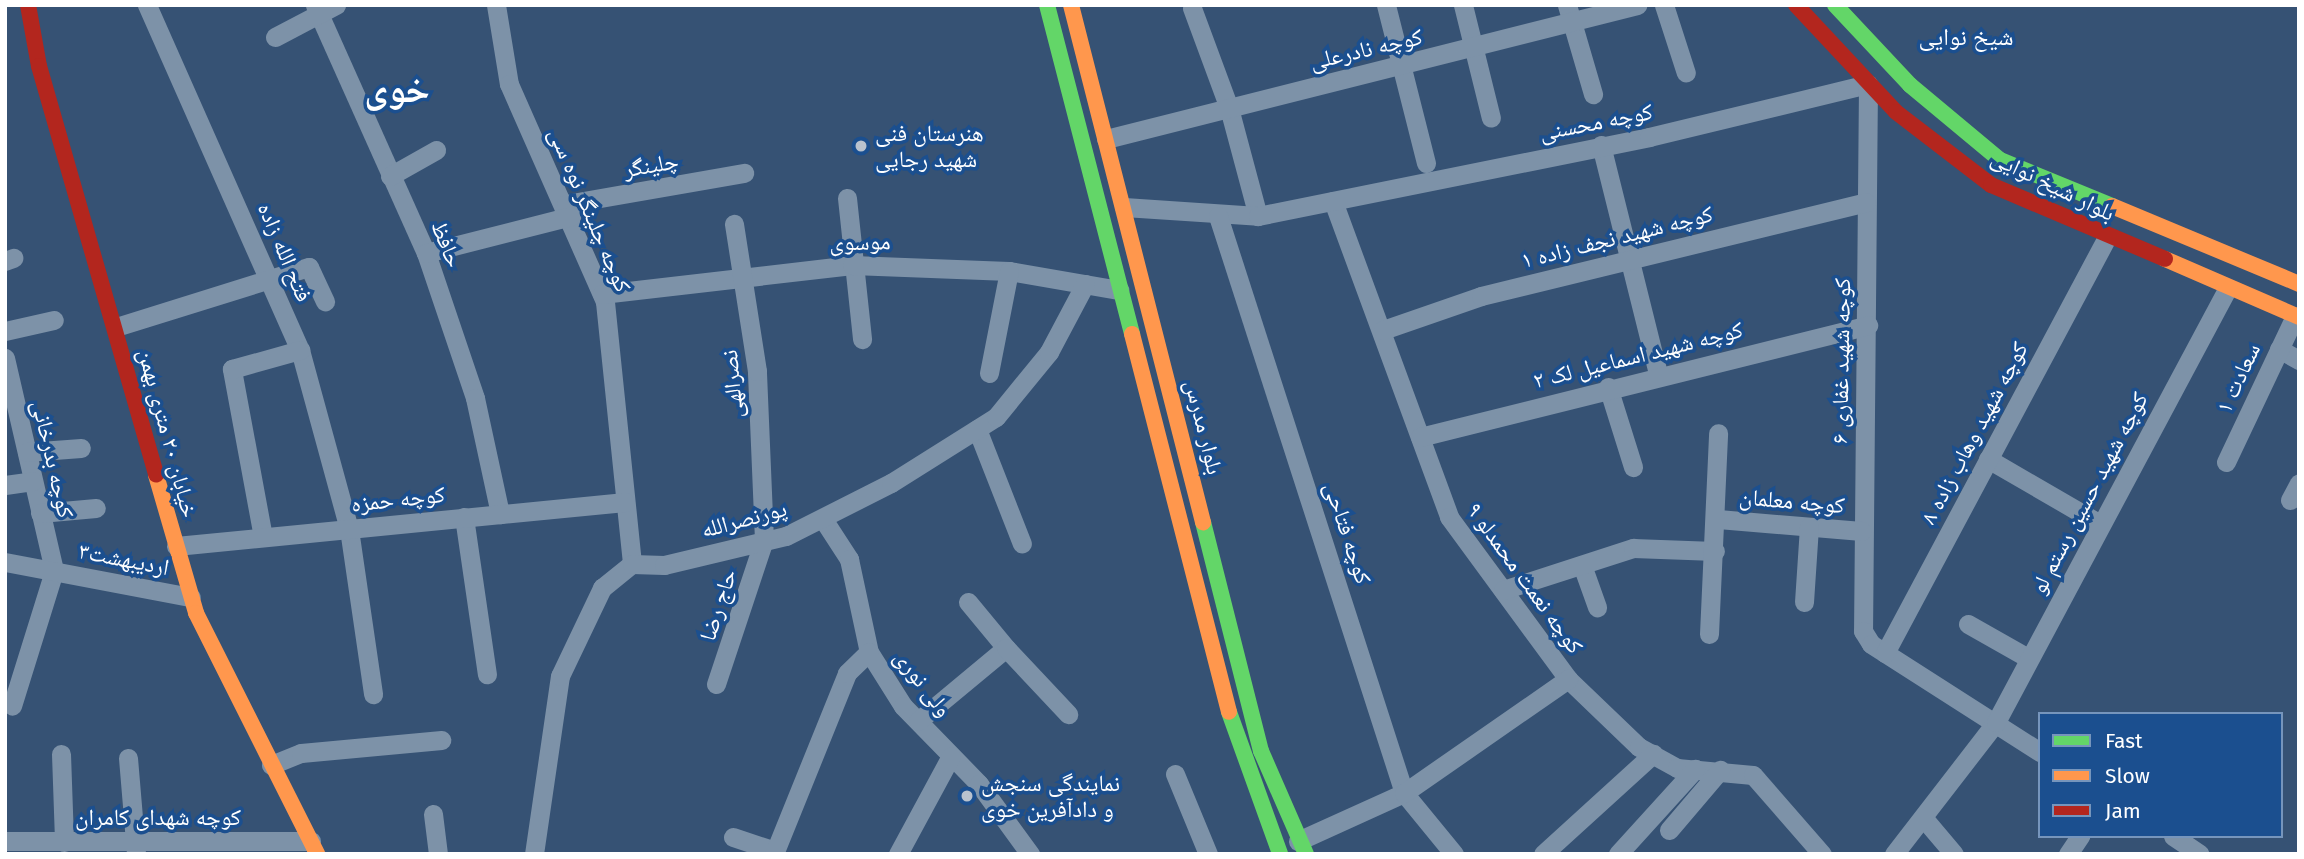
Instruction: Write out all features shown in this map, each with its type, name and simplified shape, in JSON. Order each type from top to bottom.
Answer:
[{"type":"main road","name":"خیابان ۲۰ متری بهمن","points":[[28,5],[39,66],[116,327],[191,597],[314,848]]},
{"type":"main road","points":[[1047,5],[1118,290],[1242,762],[1280,854]]},
{"type":"main road","name":"بلوار مدرس","points":[[1071,5],[1261,751],[1302,847]]},
{"type":"main road","name":"بلوار شیخ نوایی","points":[[1796,5],[1868,84],[1991,185],[2227,289],[2297,316]]},
{"type":"main road","name":"بلوار شیخ نوایی","points":[[1835,5],[1910,85],[2000,160],[2299,284]]},
{"type":"street","name":"فتح الله زاده","points":[[147,5],[300,350],[349,529],[373,694]]},
{"type":"street","name":"کوچه چلینگر نوه سی","points":[[496,5],[509,83],[568,210],[602,294],[632,564]]},
{"type":"street","points":[[1386,5],[1405,66],[1426,163]]},
{"type":"street","points":[[1463,5],[1491,118]]},
{"type":"street","name":"کوچه نادرعلی","points":[[1106,139],[1472,48],[1569,14],[1637,5]]},
{"type":"street","points":[[1664,5],[1686,73]]},
{"type":"street","points":[[275,37],[323,8]]},
{"type":"street","name":"حافظ","points":[[323,8],[390,176],[426,253],[475,398],[500,514]]},
{"type":"street","points":[[1192,8],[1229,108],[1258,216]]},
{"type":"street","points":[[1569,14],[1593,94]]},
{"type":"street","name":"کوچه محسنی","points":[[1124,207],[1218,216],[1258,216],[1601,145],[1868,84]]},
{"type":"street","name":"کوچه شهید غفاری ۶","points":[[1868,84],[1868,325],[1862,531],[1866,638],[1885,653]]},
{"type":"street","points":[[1601,145],[1658,374]]},
{"type":"street","points":[[390,176],[436,150]]},
{"type":"street","name":"چلینگر","points":[[426,253],[568,210],[744,173]]},
{"type":"street","points":[[847,198],[852,265],[862,339]]},
{"type":"street","name":"کوچه نعمت محمدلو ۹","points":[[1333,201],[1383,330],[1449,517],[1568,679],[1653,754],[1695,769],[1745,771],[1761,781],[1822,854]]},
{"type":"street","name":"کوچه شهید نجف زاده ۱","points":[[1383,330],[1628,258],[1866,202]]},
{"type":"street","name":"کوچه فتاحی","points":[[1218,216],[1404,793],[1454,854]]},
{"type":"street","name":"نصرالهی","points":[[734,224],[745,276],[761,415],[764,540]]},
{"type":"street","name":"کوچه شهید وهاب زاده ۸","points":[[1885,653],[2107,237]]},
{"type":"street","name":"موسوی","points":[[602,294],[852,265],[1009,271],[1118,290]]},
{"type":"street","points":[[116,327],[271,284],[309,267],[325,302]]},
{"type":"street","points":[[989,373],[1009,271]]},
{"type":"street","name":"پورنصرالله","points":[[632,564],[664,565],[764,540],[823,519],[977,429],[996,417],[1049,352],[1084,284]]},
{"type":"street","name":"کوچه شهید حسین رستم لو","points":[[1894,854],[1926,821],[1996,722],[2227,289]]},
{"type":"street","name":"سعادت ۱","points":[[2226,462],[2279,348],[2297,316]]},
{"type":"street","points":[[5,331],[54,320]]},
{"type":"street","name":"کوچه شهید اسماعیل لک ۲","points":[[1420,437],[1658,374],[1868,325]]},
{"type":"street","points":[[2279,348],[2299,360]]},
{"type":"street","points":[[263,537],[232,369],[300,350]]},
{"type":"street","name":"کوچه بدرخانی","points":[[5,358],[12,416],[27,452],[54,570]]},
{"type":"street","points":[[1608,387],[1633,467]]},
{"type":"street","points":[[977,429],[1022,544]]},
{"type":"street","points":[[1709,635],[1718,519],[1718,433]]},
{"type":"street","points":[[27,452],[81,448]]},
{"type":"street","points":[[1988,459],[2101,524]]},
{"type":"street","points":[[5,485],[33,481]]},
{"type":"street","name":"کوچه حمزه","points":[[176,546],[625,502]]},
{"type":"street","points":[[40,513],[96,508]]},
{"type":"street","points":[[464,517],[487,674]]},
{"type":"street","name":"ولی نوری","points":[[823,519],[849,559],[869,652],[918,721],[951,756],[1030,854]]},
{"type":"street","name":"کوچه معلمان","points":[[1718,519],[1862,531]]},
{"type":"street","points":[[1804,602],[1809,527]]},
{"type":"street","name":"حاج رضا","points":[[716,684],[764,540]]},
{"type":"street","points":[[1503,590],[1633,548],[1715,551]]},
{"type":"street","name":"اردیبهشت۳","points":[[5,562],[191,597]]},
{"type":"street","points":[[534,854],[560,676],[602,588],[632,564]]},
{"type":"street","points":[[1582,565],[1597,607]]},
{"type":"street","points":[[12,706],[54,570]]},
{"type":"street","points":[[968,602],[1006,648],[1068,714]]},
{"type":"street","points":[[1968,624],[2028,658]]},
{"type":"street","points":[[918,721],[1006,648]]},
{"type":"street","points":[[733,837],[775,852],[847,673],[869,652]]},
{"type":"street","points":[[1885,653],[2038,751]]},
{"type":"street","points":[[1302,847],[1404,793],[1568,679]]},
{"type":"street","points":[[271,765],[300,753],[442,740]]},
{"type":"street","points":[[61,754],[64,842]]},
{"type":"street","points":[[1543,854],[1653,754]]},
{"type":"street","points":[[898,854],[951,756]]},
{"type":"street","points":[[128,758],[136,848]]},
{"type":"street","points":[[1618,854],[1695,769]]},
{"type":"street","points":[[1669,830],[1720,770]]},
{"type":"street","points":[[1175,775],[1208,854]]},
{"type":"street","points":[[433,814],[438,854]]},
{"type":"street","points":[[1926,821],[1954,854]]},
{"type":"street","points":[[2068,854],[2079,838]]},
{"type":"street","name":"کوچه شهدای کامران","points":[[5,841],[64,842],[136,848],[314,848]]},
{"type":"traffic: fast","points":[[1047,5],[1132,334]]},
{"type":"traffic: fast","points":[[1835,5],[1910,85],[2000,160],[2112,206]]},
{"type":"traffic: fast","points":[[1203,522],[1261,751],[1306,854]]},
{"type":"traffic: fast","points":[[1229,712],[1280,854]]},
{"type":"traffic: slow","points":[[1071,5],[1203,522]]},
{"type":"traffic: slow","points":[[2112,206],[2299,284]]},
{"type":"traffic: slow","points":[[2165,259],[2299,317]]},
{"type":"traffic: slow","points":[[1132,334],[1229,712]]},
{"type":"traffic: slow","points":[[156,475],[196,613],[317,854]]},
{"type":"traffic: jam","points":[[28,5],[39,66],[156,475]]},
{"type":"traffic: jam","points":[[1796,5],[1896,112],[1991,185],[2165,259]]},
{"type":"place","name":"هنرستان فنی شهید رجایی","points":[[861,146]]},
{"type":"place","name":"نمایندگی سنجش و دادآفرین خوی","points":[[967,796]]},
{"type":"district","name":"شیخ نوایی","points":[[1966,38]]},
{"type":"district","name":"خوی","points":[[397,90]]}]
